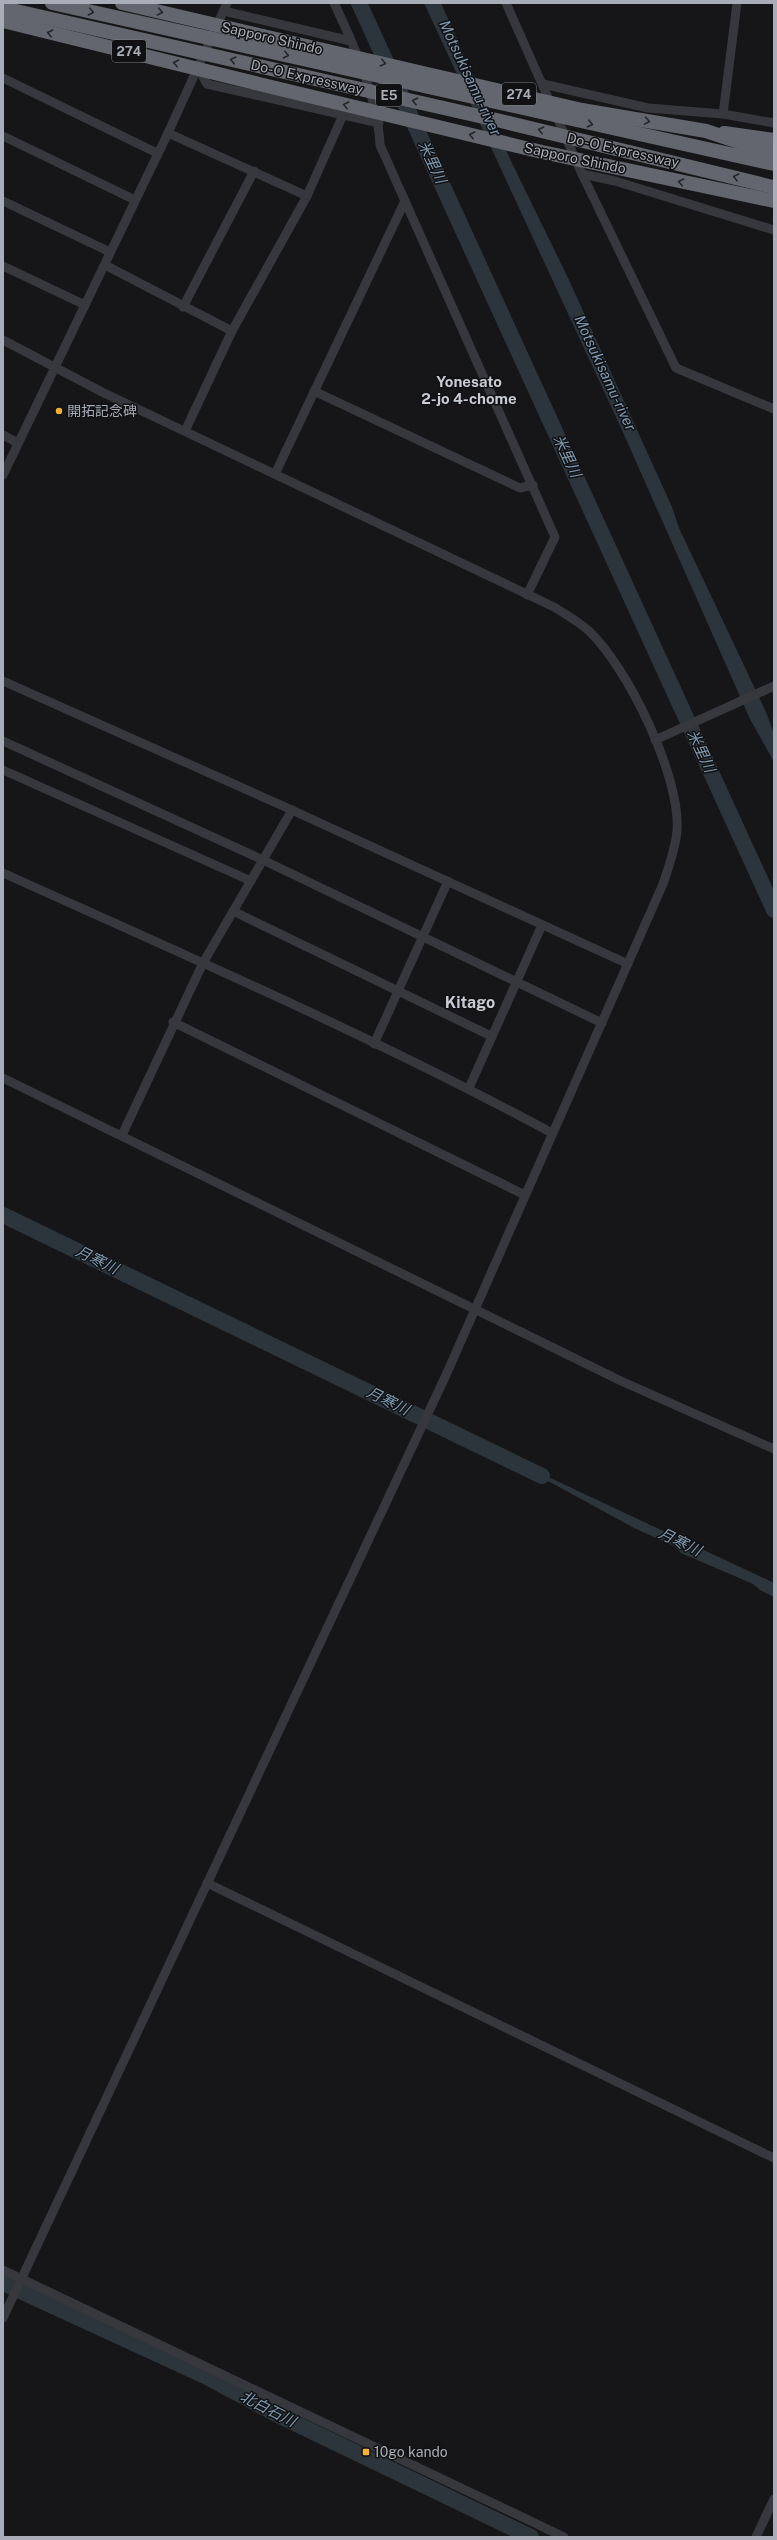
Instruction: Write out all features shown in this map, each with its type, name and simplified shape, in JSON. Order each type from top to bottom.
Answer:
[{"type":"highway","name":"Do-O Expressway","points":[[52,3],[774,164]]},
{"type":"highway","name":"Sapporo Shindo","points":[[122,3],[582,110],[706,131],[748,145],[774,151]]},
{"type":"highway","name":"Do-O Expressway","points":[[3,8],[501,121],[774,187]]},
{"type":"highway","name":"Sapporo Shindo","points":[[3,21],[542,152],[774,201]]},
{"type":"highway","points":[[706,131],[774,140]]},
{"type":"highway","points":[[701,186],[774,208]]},
{"type":"street","points":[[334,3],[351,41],[379,123],[380,145],[555,537],[527,595]]},
{"type":"street","points":[[506,3],[582,174],[676,368],[774,409]]},
{"type":"street","points":[[723,114],[737,3]]},
{"type":"street","points":[[3,475],[105,265],[198,68],[225,7],[351,41]]},
{"type":"street","points":[[198,68],[207,84],[379,123]]},
{"type":"street","points":[[3,78],[158,153]]},
{"type":"street","points":[[543,84],[648,108],[723,114],[774,123]]},
{"type":"street","points":[[185,432],[232,332],[307,196],[343,115]]},
{"type":"street","points":[[168,132],[307,196]]},
{"type":"street","points":[[3,136],[135,200]]},
{"type":"street","points":[[183,307],[254,171]]},
{"type":"street","points":[[582,174],[615,181],[774,230]]},
{"type":"street","points":[[3,201],[110,252]]},
{"type":"street","points":[[275,474],[405,201]]},
{"type":"street","points":[[105,265],[232,332]]},
{"type":"street","points":[[3,266],[85,305]]},
{"type":"street","points":[[3,340],[102,392],[554,607],[589,631],[614,659],[655,740],[672,785],[677,830],[674,851],[663,884],[475,1310],[3,2318]]},
{"type":"street","points":[[314,391],[520,488],[533,485]]},
{"type":"street","points":[[3,435],[18,442]]},
{"type":"street","points":[[3,681],[292,810],[628,964]]},
{"type":"street","points":[[655,740],[774,686]]},
{"type":"street","points":[[3,741],[423,935],[516,983],[602,1023]]},
{"type":"street","points":[[3,770],[251,881]]},
{"type":"street","points":[[122,1135],[173,1022],[203,963],[292,810]]},
{"type":"street","points":[[3,873],[203,963],[469,1088],[552,1133]]},
{"type":"street","points":[[374,1044],[448,881]]},
{"type":"street","points":[[233,911],[491,1036]]},
{"type":"street","points":[[469,1088],[542,925]]},
{"type":"street","points":[[173,1022],[525,1195]]},
{"type":"street","points":[[3,1078],[122,1135],[621,1381],[774,1449]]},
{"type":"street","points":[[207,1883],[774,2158]]},
{"type":"street","points":[[3,2270],[20,2282],[564,2537]]},
{"type":"street","points":[[756,2537],[774,2499]]},
{"type":"water","name":"Motsukisamu-river","points":[[424,3],[441,3],[510,159],[569,280],[672,507],[679,528],[766,712],[774,734],[774,762],[750,719],[622,430]]},
{"type":"water","points":[[495,1452],[774,1583],[774,1597],[760,1590],[753,1584],[681,1553],[674,1546],[634,1528]]},
{"type":"waterway","name":"米里川","points":[[359,3],[774,910]]},
{"type":"waterway","name":"月寒川","points":[[3,1215],[542,1476]]},
{"type":"waterway","name":"北白石川","points":[[3,2283],[205,2376],[278,2415],[531,2537]]},
{"type":"place","name":"開拓記念碑","points":[[59,411]]},
{"type":"place","name":"10go kando","points":[[366,2452]]},
{"type":"district","name":"Yonesato 2-jo 4-chome","points":[[469,390]]},
{"type":"district","name":"Kitago","points":[[470,1002]]}]
